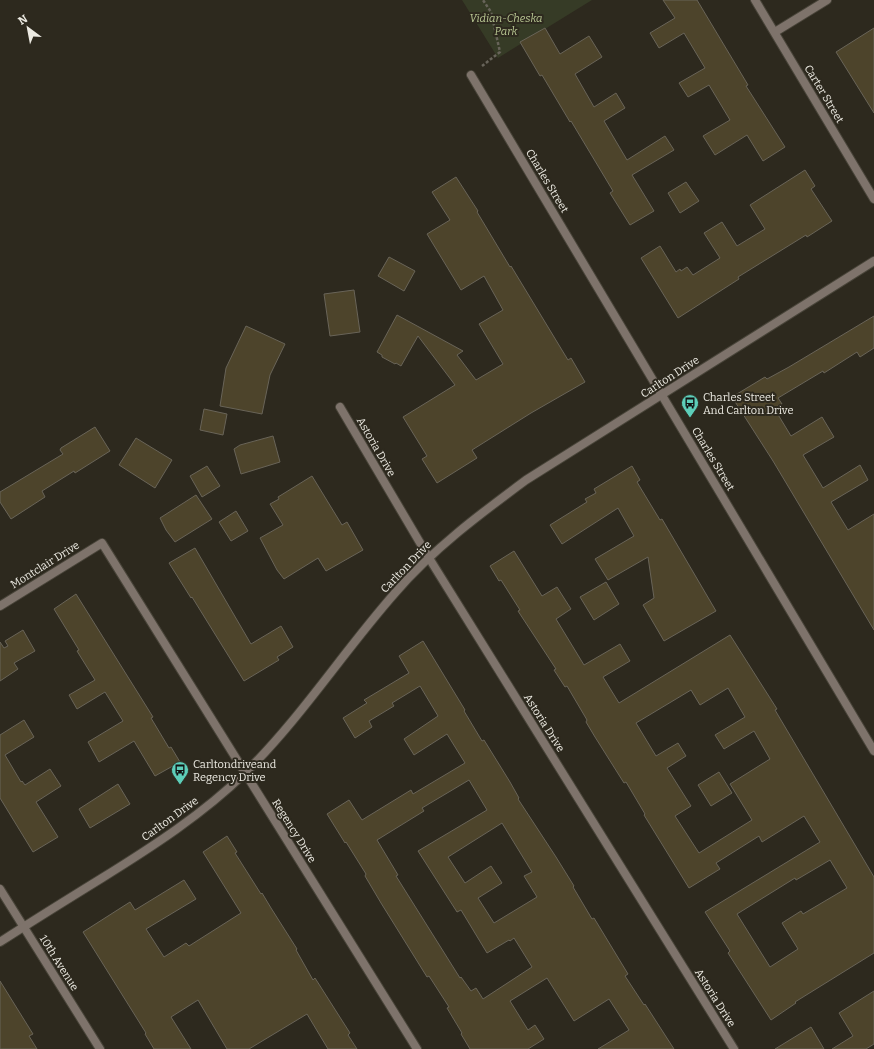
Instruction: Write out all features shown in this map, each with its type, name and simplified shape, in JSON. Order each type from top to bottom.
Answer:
[{"type":"street","name":"Carter Street","points":[[755,0],[874,199]]},
{"type":"street","points":[[775,32],[826,0]]},
{"type":"street","name":"Charles Street","points":[[471,75],[874,751]]},
{"type":"street","name":"Carlton Drive","points":[[0,942],[138,856],[186,822],[245,772],[286,730],[386,604],[429,558],[476,517],[526,480],[874,261]]},
{"type":"street","name":"Astoria Drive","points":[[340,407],[429,558],[734,1049]]},
{"type":"street","name":"Montclair Drive","points":[[0,606],[102,543]]},
{"type":"street","name":"Regency Drive","points":[[102,543],[417,1049]]},
{"type":"street","name":"10th Avenue","points":[[0,889],[100,1049]]},
{"type":"path","points":[[471,75],[500,52],[491,12],[483,0]]},
{"type":"green space","name":"Vidian-Cheska Park","points":[[462,0],[592,0],[498,58]]},
{"type":"building","points":[[663,0],[697,0],[748,85],[746,86],[785,147],[763,161],[747,135],[715,155],[703,136],[730,120],[709,85],[688,97],[679,83],[705,68],[684,33],[659,48],[650,33],[675,18]]},
{"type":"building","points":[[545,28],[560,54],[589,36],[602,57],[575,74],[594,107],[616,93],[625,108],[604,121],[627,160],[665,136],[674,150],[632,175],[654,211],[630,225],[610,193],[613,191],[571,121],[570,122],[542,75],[540,76],[520,42]]},
{"type":"building","points":[[874,28],[874,113],[836,52]]},
{"type":"building","points":[[805,170],[815,186],[811,189],[832,221],[807,237],[806,235],[738,277],[739,279],[678,318],[641,258],[660,246],[676,272],[687,267],[693,275],[720,258],[704,233],[722,222],[737,246],[765,229],[750,205]]},
{"type":"building","points":[[456,177],[568,360],[571,358],[585,382],[531,413],[472,450],[477,458],[437,483],[422,459],[427,456],[403,417],[455,385],[418,336],[401,366],[382,357],[382,355],[377,352],[397,315],[463,351],[457,355],[476,380],[503,364],[479,324],[503,310],[484,276],[461,290],[427,234],[450,220],[432,192]]},
{"type":"building","points":[[686,182],[699,201],[680,213],[668,193]]},
{"type":"building","points":[[389,257],[415,271],[404,291],[378,276]]},
{"type":"building","points":[[354,290],[360,332],[330,336],[324,294]]},
{"type":"building","points":[[874,316],[874,348],[860,357],[857,352],[824,373],[823,371],[778,398],[782,404],[774,408],[791,436],[822,417],[834,437],[803,455],[823,488],[860,465],[868,480],[831,502],[848,530],[874,514],[874,630],[773,461],[732,397],[765,377],[767,379],[789,367]]},
{"type":"building","points":[[246,326],[285,344],[270,375],[262,414],[220,406],[226,368]]},
{"type":"building","points":[[204,409],[227,414],[223,435],[200,430]]},
{"type":"building","points":[[95,427],[110,451],[75,473],[74,471],[42,491],[45,497],[11,519],[0,502],[0,492],[63,454],[60,450],[61,448]]},
{"type":"building","points":[[273,436],[280,462],[241,474],[234,449],[240,445]]},
{"type":"building","points":[[136,438],[172,460],[155,488],[119,465]]},
{"type":"building","points":[[207,466],[220,486],[202,497],[190,476]]},
{"type":"building","points":[[632,466],[640,480],[637,482],[660,520],[662,519],[716,611],[664,641],[643,605],[654,598],[648,557],[608,580],[595,559],[634,536],[618,508],[562,544],[550,525],[587,502],[585,499],[596,493],[594,489]]},
{"type":"building","points":[[312,476],[342,525],[347,522],[363,550],[326,571],[318,558],[284,579],[277,570],[260,538],[283,525],[270,504],[279,499],[278,497]]},
{"type":"building","points":[[196,495],[212,519],[175,542],[166,530],[160,518]]},
{"type":"building","points":[[236,511],[248,531],[231,541],[219,522]]},
{"type":"building","points":[[195,548],[251,644],[281,626],[293,647],[277,657],[279,660],[244,681],[169,563]]},
{"type":"building","points":[[514,551],[542,596],[557,587],[571,609],[556,619],[584,665],[620,644],[630,661],[603,677],[619,703],[730,635],[777,709],[775,710],[874,877],[874,953],[795,1002],[796,1003],[771,1020],[728,953],[730,951],[705,912],[820,842],[804,816],[762,842],[759,836],[716,863],[720,869],[689,888],[644,815],[645,814],[626,782],[624,783],[595,737],[567,686],[565,687],[554,670],[556,669],[518,611],[520,610],[501,580],[499,581],[490,566]],"holes":[[[728,688],[745,717],[715,735],[724,749],[754,731],[770,759],[730,784],[752,820],[699,853],[675,816],[691,806],[667,768],[686,756],[678,743],[656,756],[636,723],[691,690],[700,705]],[[830,860],[847,888],[803,914],[801,911],[782,923],[798,949],[770,967],[737,914],[795,878],[796,880]]]},
{"type":"building","points":[[606,582],[619,604],[594,620],[580,597]]},
{"type":"building","points":[[76,594],[153,717],[151,718],[169,748],[171,747],[180,762],[155,776],[134,741],[99,762],[88,742],[123,721],[105,692],[77,709],[69,695],[95,680],[54,609]]},
{"type":"building","points":[[23,630],[35,651],[14,663],[18,669],[0,681],[0,642],[4,648],[8,646],[5,641]]},
{"type":"building","points":[[423,641],[482,741],[484,740],[510,782],[519,798],[518,799],[556,857],[592,919],[594,918],[628,974],[625,976],[674,1049],[598,1049],[629,1030],[609,999],[574,1021],[547,978],[510,1001],[528,1030],[535,1025],[544,1039],[528,1049],[470,1049],[447,1008],[449,1007],[429,976],[427,977],[365,876],[366,874],[327,814],[349,800],[362,820],[411,790],[413,794],[465,763],[447,734],[414,755],[404,739],[438,716],[420,686],[392,703],[394,706],[369,721],[372,727],[355,738],[343,718],[367,703],[364,700],[409,673],[399,656]],"holes":[[[469,780],[487,810],[418,851],[457,912],[461,910],[487,953],[514,938],[532,967],[483,999],[476,988],[471,991],[461,977],[460,978],[396,876],[398,875],[377,840],[424,811],[422,808]],[[502,823],[532,872],[524,876],[537,897],[494,923],[478,898],[502,883],[491,866],[465,883],[448,857]]]},
{"type":"building","points":[[24,720],[34,737],[5,755],[21,782],[22,781],[25,785],[50,769],[61,786],[36,802],[58,837],[33,852],[0,798],[0,735]]},
{"type":"building","points":[[719,772],[732,793],[711,806],[698,785]]},
{"type":"building","points":[[118,784],[130,804],[90,828],[79,809]]},
{"type":"building","points":[[227,836],[237,852],[235,853],[297,949],[296,950],[313,980],[315,978],[350,1033],[348,1035],[357,1049],[328,1049],[307,1014],[249,1049],[227,1049],[198,1000],[171,1017],[191,1049],[154,1049],[145,1034],[146,1033],[83,932],[130,902],[135,910],[184,880],[196,899],[146,929],[164,957],[186,943],[189,946],[241,913],[203,852]]},
{"type":"building","points":[[0,981],[33,1034],[29,1036],[37,1049],[0,1049]]},
{"type":"building","points":[[874,991],[874,1044],[866,1049],[832,1049],[853,1036],[839,1013]]},
{"type":"building","points":[[811,1027],[824,1049],[775,1049]]},
{"type":"place","name":"Charles Street And Carlton Drive","points":[[690,418]]},
{"type":"place","name":"Carltondriveand Regency Drive","points":[[180,785]]}]
